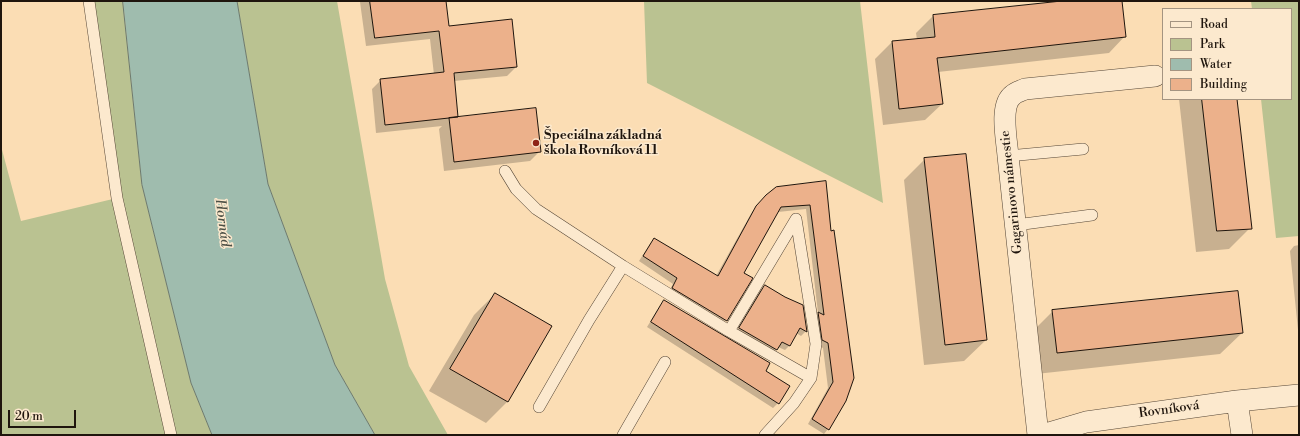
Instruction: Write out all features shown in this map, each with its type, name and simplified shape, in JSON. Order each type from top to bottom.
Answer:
[{"type":"street","name":"Gagarinovo námestie","points":[[1038,435],[1004,116],[1007,104],[1012,95],[1025,89],[1155,76]]},
{"type":"street","name":"Rovníková","points":[[1042,435],[1086,422],[1237,401],[1299,395]]},
{"type":"street","points":[[1237,401],[1242,435]]},
{"type":"lane","points":[[88,1],[117,198],[171,435]]},
{"type":"lane","points":[[1008,156],[1083,149]]},
{"type":"lane","points":[[505,171],[516,189],[536,209],[623,266],[729,331],[811,378]]},
{"type":"lane","points":[[1016,225],[1092,216]]},
{"type":"lane","points":[[729,331],[796,219],[816,344],[811,378],[794,403],[765,435]]},
{"type":"lane","points":[[539,407],[589,320],[623,266]]},
{"type":"lane","points":[[624,435],[665,362]]},
{"type":"green space","points":[[89,1],[123,1],[142,185],[191,383],[212,435],[1,435],[1,146],[21,221],[117,198]]},
{"type":"green space","points":[[237,1],[337,1],[385,279],[409,366],[448,435],[375,435],[335,365],[268,184]]},
{"type":"green space","points":[[644,1],[860,1],[883,203],[647,83]]},
{"type":"green space","points":[[1251,1],[1299,1],[1299,236],[1276,238],[1261,100],[1292,100],[1292,8],[1252,8]]},
{"type":"water","name":"Hornád","points":[[123,1],[237,1],[268,184],[335,365],[375,435],[212,435],[191,383],[142,185]]},
{"type":"building","points":[[370,1],[446,1],[449,26],[512,19],[517,67],[454,73],[458,117],[385,125],[380,79],[444,72],[439,31],[375,38]]},
{"type":"building","points":[[1062,1],[1122,1],[1126,37],[937,58],[943,104],[899,109],[892,41],[935,37],[933,15]]},
{"type":"building","points":[[1202,100],[1237,100],[1252,229],[1217,231]]},
{"type":"building","points":[[536,108],[541,152],[454,162],[449,118]]},
{"type":"building","points":[[966,154],[987,340],[945,345],[924,158]]},
{"type":"building","points":[[826,181],[831,231],[834,230],[854,378],[846,401],[829,430],[812,419],[833,382],[828,343],[822,340],[818,312],[824,315],[810,205],[781,207],[744,273],[753,278],[727,321],[672,288],[677,278],[643,256],[654,238],[718,276],[756,206],[766,195],[776,187]]},
{"type":"building","points":[[765,285],[785,297],[803,305],[807,332],[800,328],[790,346],[782,342],[777,350],[739,328]]},
{"type":"building","points":[[1238,291],[1243,333],[1057,353],[1052,310]]},
{"type":"building","points":[[495,293],[552,326],[508,402],[450,369]]},
{"type":"building","points":[[664,300],[770,363],[766,371],[790,386],[779,404],[651,322]]},
{"type":"place","name":"Špeciálna základná škola Rovníková 11","points":[[536,143]]}]
